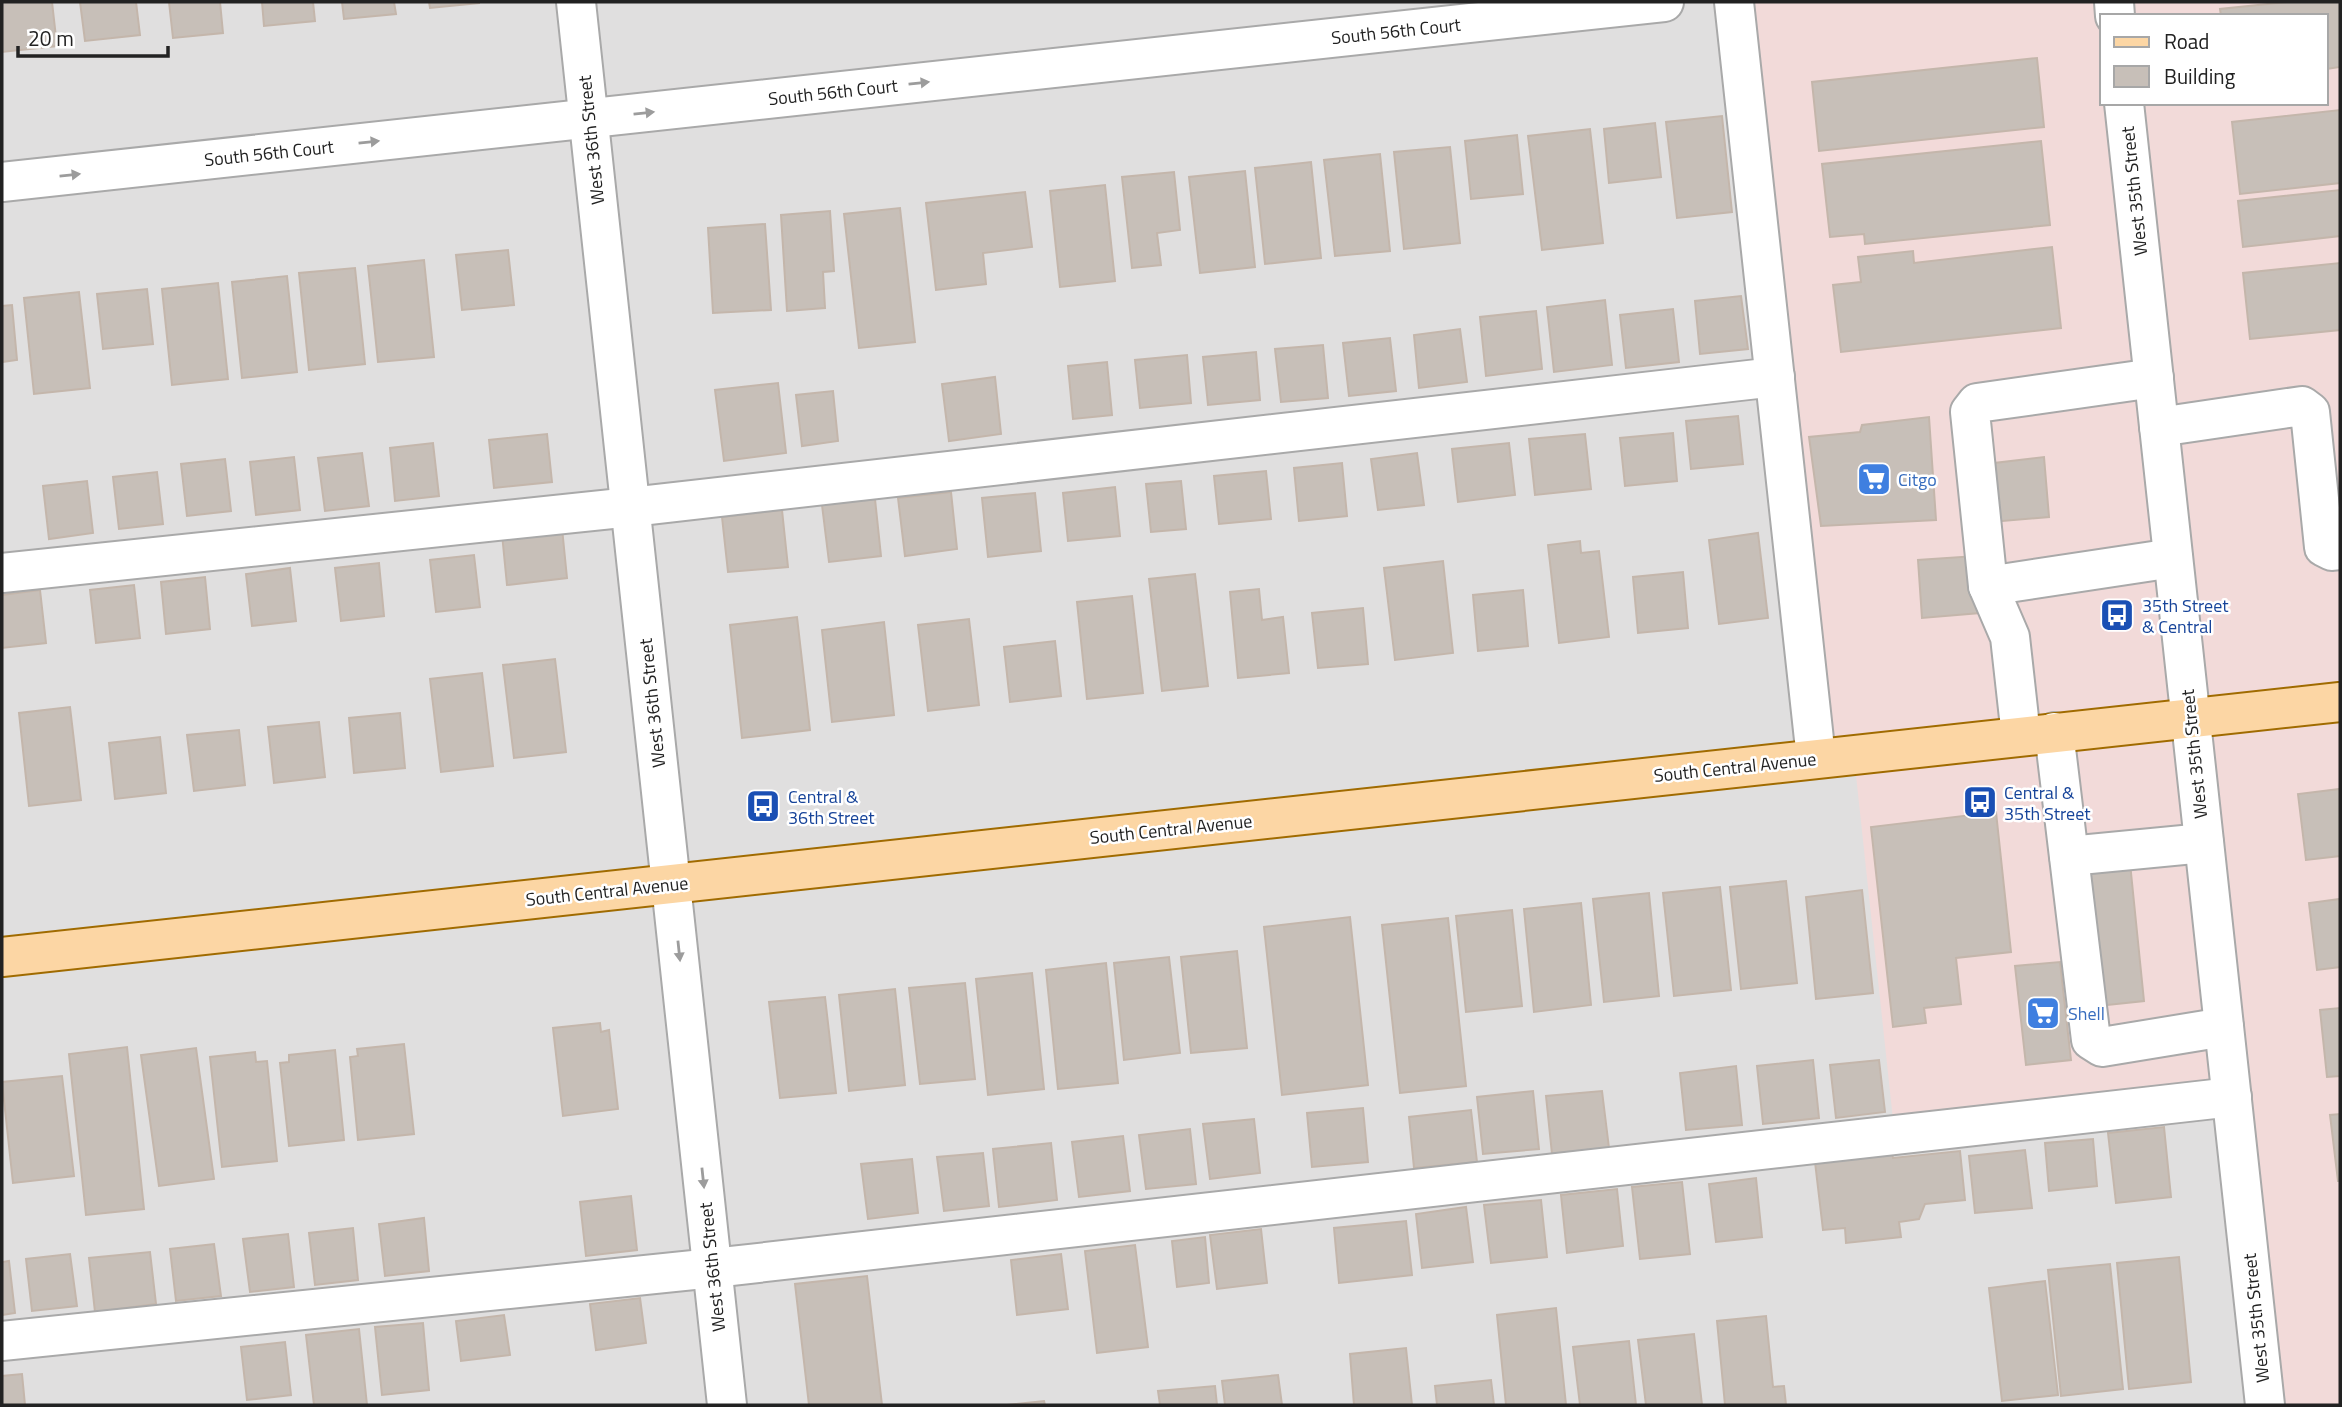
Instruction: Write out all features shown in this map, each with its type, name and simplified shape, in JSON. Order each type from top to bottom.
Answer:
[{"type":"main road","name":"South Central Avenue","points":[[2,957],[2340,702]]},
{"type":"street","name":"West 36th Street","points":[[576,2],[727,1405]]},
{"type":"street","name":"South 56th Court","points":[[2,182],[1664,2]]},
{"type":"street","points":[[1734,2],[1816,758]]},
{"type":"street","name":"West 35th Street","points":[[2124,105],[2265,1405]]},
{"type":"street","points":[[2,573],[631,506],[1775,377]]},
{"type":"street","points":[[2154,378],[1977,403],[1970,412],[1987,586],[2010,637],[2069,856],[2091,1041],[2102,1047],[2224,1027]]},
{"type":"street","points":[[2159,427],[2302,406],[2310,412],[2324,547],[2332,551],[2340,550]]},
{"type":"street","points":[[1987,586],[2173,558]]},
{"type":"street","points":[[2069,856],[2204,843]]},
{"type":"street","points":[[2,1341],[713,1268],[2232,1097]]},
{"type":"shaded area","points":[[2,2],[1745,2],[1825,745],[2,946]]},
{"type":"shaded area","points":[[1745,2],[2340,2],[2340,685],[1825,745]]},
{"type":"shaded area","points":[[2340,712],[2340,1405],[2277,1405],[2242,1088],[1894,1129],[1855,766]]},
{"type":"shaded area","points":[[1855,766],[2223,1090],[2257,1405],[2,1405],[2,973]]},
{"type":"building","points":[[2,2],[52,2],[57,46],[2,52]]},
{"type":"building","points":[[80,2],[136,2],[140,35],[85,41]]},
{"type":"building","points":[[169,2],[220,2],[223,33],[173,38]]},
{"type":"building","points":[[262,2],[313,2],[315,21],[264,26]]},
{"type":"building","points":[[342,2],[394,2],[396,14],[344,19]]},
{"type":"building","points":[[429,2],[479,2],[479,3],[430,8]]},
{"type":"building","points":[[2287,2],[2340,2],[2340,67],[2328,69],[2328,14],[2221,14],[2220,9]]},
{"type":"building","points":[[2037,58],[2044,127],[1819,151],[1812,82]]},
{"type":"building","points":[[2340,110],[2340,183],[2240,194],[2232,122]]},
{"type":"building","points":[[1722,116],[1732,212],[1677,218],[1666,122]]},
{"type":"building","points":[[1655,123],[1661,177],[1609,183],[1604,129]]},
{"type":"building","points":[[1590,129],[1603,243],[1542,250],[1528,136]]},
{"type":"building","points":[[1517,135],[1523,194],[1471,199],[1465,141]]},
{"type":"building","points":[[2041,141],[2050,225],[1865,244],[1864,234],[1830,237],[1822,164]]},
{"type":"building","points":[[1450,147],[1460,243],[1404,249],[1394,152]]},
{"type":"building","points":[[1380,154],[1390,251],[1335,256],[1324,160]]},
{"type":"building","points":[[1311,162],[1321,258],[1265,264],[1255,168]]},
{"type":"building","points":[[1245,171],[1255,267],[1200,273],[1189,177]]},
{"type":"building","points":[[1174,172],[1180,230],[1157,233],[1161,265],[1132,268],[1122,177]]},
{"type":"building","points":[[1105,185],[1115,281],[1060,287],[1050,191]]},
{"type":"building","points":[[2340,190],[2340,236],[2243,247],[2238,201]]},
{"type":"building","points":[[1025,192],[1032,247],[983,253],[986,284],[936,290],[926,203]]},
{"type":"building","points":[[900,208],[915,342],[859,348],[844,214]]},
{"type":"building","points":[[830,211],[834,271],[823,272],[825,308],[787,311],[781,215]]},
{"type":"building","points":[[765,224],[771,310],[713,313],[708,228]]},
{"type":"building","points":[[2052,247],[2061,328],[1841,352],[1833,285],[1861,282],[1858,257],[1913,251],[1914,263]]},
{"type":"building","points":[[508,250],[514,305],[462,310],[456,255]]},
{"type":"building","points":[[424,260],[434,357],[378,362],[368,266]]},
{"type":"building","points":[[2340,263],[2340,330],[2250,339],[2243,273]]},
{"type":"building","points":[[355,268],[365,364],[309,370],[299,273]]},
{"type":"building","points":[[287,276],[297,372],[242,378],[232,282]]},
{"type":"building","points":[[218,283],[228,379],[172,385],[162,289]]},
{"type":"building","points":[[147,289],[153,344],[103,349],[97,294]]},
{"type":"building","points":[[79,292],[90,388],[34,394],[24,298]]},
{"type":"building","points":[[1741,296],[1748,349],[1700,354],[1695,301]]},
{"type":"building","points":[[1605,300],[1612,365],[1554,372],[1547,307]]},
{"type":"building","points":[[12,305],[17,360],[2,362],[2,306]]},
{"type":"building","points":[[1673,309],[1679,362],[1626,368],[1620,315]]},
{"type":"building","points":[[1536,311],[1542,369],[1486,376],[1480,317]]},
{"type":"building","points":[[1460,329],[1467,382],[1419,388],[1414,335]]},
{"type":"building","points":[[1390,338],[1396,391],[1349,396],[1343,343]]},
{"type":"building","points":[[1323,345],[1328,398],[1281,402],[1275,349]]},
{"type":"building","points":[[1256,352],[1260,400],[1208,405],[1203,357]]},
{"type":"building","points":[[1187,355],[1191,403],[1140,408],[1135,360]]},
{"type":"building","points":[[1107,362],[1112,415],[1073,419],[1068,366]]},
{"type":"building","points":[[995,377],[1001,434],[949,441],[942,384]]},
{"type":"building","points":[[778,383],[786,453],[724,461],[715,390]]},
{"type":"building","points":[[833,391],[838,441],[802,446],[796,395]]},
{"type":"building","points":[[1738,416],[1743,464],[1691,469],[1686,421]]},
{"type":"building","name":"Citgo","points":[[1929,417],[1936,520],[1821,526],[1809,437],[1860,432],[1862,425]]},
{"type":"building","points":[[1673,433],[1677,481],[1625,486],[1620,438]]},
{"type":"building","points":[[547,434],[552,482],[494,488],[489,440]]},
{"type":"building","points":[[1585,434],[1591,489],[1535,495],[1529,439]]},
{"type":"building","points":[[433,443],[439,496],[395,501],[390,448]]},
{"type":"building","points":[[1509,443],[1515,495],[1458,502],[1452,449]]},
{"type":"building","points":[[362,453],[369,506],[325,511],[318,458]]},
{"type":"building","points":[[1417,453],[1424,505],[1378,510],[1371,459]]},
{"type":"building","points":[[294,457],[300,510],[256,515],[250,462]]},
{"type":"building","points":[[2044,457],[2049,517],[1991,522],[1986,464]]},
{"type":"building","points":[[225,459],[231,511],[187,516],[181,464]]},
{"type":"building","points":[[1342,463],[1347,516],[1299,521],[1294,468]]},
{"type":"building","points":[[1266,471],[1271,519],[1219,524],[1214,476]]},
{"type":"building","points":[[157,472],[163,524],[119,529],[113,477]]},
{"type":"building","points":[[87,481],[93,533],[49,539],[43,486]]},
{"type":"building","points":[[1181,481],[1186,529],[1151,532],[1146,484]]},
{"type":"building","points":[[1115,487],[1120,536],[1068,541],[1063,493]]},
{"type":"building","points":[[951,492],[957,549],[905,556],[898,498]]},
{"type":"building","points":[[1035,493],[1041,551],[988,557],[982,498]]},
{"type":"building","points":[[875,499],[881,556],[829,562],[822,505]]},
{"type":"building","points":[[782,510],[788,567],[728,572],[722,517]]},
{"type":"building","points":[[562,528],[567,578],[507,585],[502,534]]},
{"type":"building","points":[[1758,533],[1768,618],[1719,624],[1709,540]]},
{"type":"building","points":[[1580,541],[1581,553],[1599,551],[1609,637],[1559,643],[1548,545]]},
{"type":"building","points":[[474,555],[480,607],[436,612],[430,560]]},
{"type":"building","points":[[1976,556],[1980,613],[1922,618],[1918,560]]},
{"type":"building","points":[[1443,561],[1453,653],[1395,660],[1384,568]]},
{"type":"building","points":[[379,563],[384,616],[341,621],[335,568]]},
{"type":"building","points":[[290,568],[296,621],[252,626],[246,574]]},
{"type":"building","points":[[1683,572],[1688,628],[1638,633],[1633,577]]},
{"type":"building","points":[[1195,574],[1208,686],[1162,691],[1149,579]]},
{"type":"building","points":[[205,577],[210,629],[166,634],[161,582]]},
{"type":"building","points":[[134,585],[140,638],[96,643],[90,590]]},
{"type":"building","points":[[1259,589],[1262,620],[1283,617],[1289,673],[1238,678],[1230,592]]},
{"type":"building","points":[[40,590],[46,643],[2,648],[2,595]]},
{"type":"building","points":[[1523,590],[1528,646],[1478,651],[1473,595]]},
{"type":"building","points":[[1132,596],[1143,693],[1087,699],[1077,602]]},
{"type":"building","points":[[1363,608],[1368,664],[1318,668],[1312,613]]},
{"type":"building","points":[[797,617],[810,730],[742,738],[730,625]]},
{"type":"building","points":[[969,619],[979,705],[928,711],[918,625]]},
{"type":"building","points":[[884,622],[894,715],[832,722],[822,630]]},
{"type":"building","points":[[1055,641],[1061,696],[1010,702],[1004,647]]},
{"type":"building","points":[[555,659],[566,752],[514,758],[503,665]]},
{"type":"building","points":[[482,673],[493,766],[441,772],[430,679]]},
{"type":"building","points":[[70,707],[81,800],[29,806],[19,713]]},
{"type":"building","points":[[400,713],[405,768],[354,773],[349,718]]},
{"type":"building","points":[[319,722],[325,777],[274,783],[268,727]]},
{"type":"building","points":[[239,730],[245,785],[194,791],[187,735]]},
{"type":"building","points":[[160,737],[166,793],[115,799],[109,743]]},
{"type":"building","points":[[2340,789],[2340,856],[2306,860],[2298,794]]},
{"type":"building","points":[[1996,812],[2011,952],[1956,958],[1961,1004],[1924,1008],[1926,1023],[1893,1027],[1871,827]]},
{"type":"building","name":"Shell","points":[[2129,853],[2144,1001],[2089,1007],[2075,858]]},
{"type":"building","points":[[1786,881],[1797,983],[1741,989],[1730,887]]},
{"type":"building","points":[[1720,887],[1731,990],[1674,996],[1663,893]]},
{"type":"building","points":[[1862,890],[1873,993],[1816,999],[1806,897]]},
{"type":"building","points":[[1649,893],[1659,996],[1604,1002],[1593,899]]},
{"type":"building","points":[[2340,899],[2340,967],[2317,970],[2309,903]]},
{"type":"building","points":[[1581,903],[1591,1005],[1534,1012],[1524,909]]},
{"type":"building","points":[[1512,910],[1522,1006],[1466,1012],[1456,916]]},
{"type":"building","points":[[1350,917],[1368,1085],[1282,1095],[1264,927]]},
{"type":"building","points":[[1448,918],[1466,1086],[1400,1093],[1382,925]]},
{"type":"building","points":[[1237,951],[1247,1048],[1191,1053],[1181,957]]},
{"type":"building","points":[[1169,957],[1180,1053],[1124,1060],[1114,963]]},
{"type":"building","name":"Shell","points":[[2060,962],[2071,1060],[2026,1065],[2015,966]]},
{"type":"building","points":[[1106,963],[1118,1083],[1058,1089],[1046,970]]},
{"type":"building","points":[[1032,973],[1044,1089],[988,1095],[976,979]]},
{"type":"building","points":[[965,983],[975,1079],[920,1084],[909,988]]},
{"type":"building","points":[[895,989],[905,1085],[849,1091],[839,995]]},
{"type":"building","points":[[825,997],[836,1093],[780,1098],[769,1002]]},
{"type":"building","points":[[2340,1008],[2340,1076],[2327,1077],[2320,1010]]},
{"type":"building","points":[[600,1023],[601,1032],[609,1030],[618,1109],[563,1116],[553,1028]]},
{"type":"building","points":[[404,1044],[414,1134],[358,1140],[350,1057],[358,1056],[357,1049]]},
{"type":"building","points":[[127,1047],[144,1209],[86,1215],[69,1054]]},
{"type":"building","points":[[196,1048],[214,1179],[159,1186],[141,1055]]},
{"type":"building","points":[[335,1050],[344,1140],[289,1146],[280,1063],[289,1062],[289,1055]]},
{"type":"building","points":[[255,1052],[256,1062],[267,1061],[277,1161],[222,1167],[210,1057]]},
{"type":"building","points":[[1813,1060],[1819,1118],[1763,1124],[1757,1066]]},
{"type":"building","points":[[1879,1060],[1885,1112],[1836,1118],[1830,1065]]},
{"type":"building","points":[[1736,1066],[1742,1125],[1686,1130],[1680,1073]]},
{"type":"building","points":[[62,1076],[74,1176],[13,1183],[2,1082]]},
{"type":"building","points":[[1533,1091],[1539,1149],[1483,1154],[1477,1097]]},
{"type":"building","points":[[1602,1091],[1609,1148],[1552,1154],[1546,1096]]},
{"type":"building","points":[[1363,1108],[1368,1162],[1312,1167],[1307,1113]]},
{"type":"building","points":[[1471,1110],[1477,1162],[1414,1168],[1409,1117]]},
{"type":"building","points":[[2340,1114],[2340,1181],[2338,1181],[2330,1115]]},
{"type":"building","points":[[1254,1119],[1260,1173],[1210,1179],[1203,1124]]},
{"type":"building","points":[[2164,1127],[2171,1197],[2116,1203],[2108,1133]]},
{"type":"building","points":[[1190,1129],[1196,1184],[1146,1189],[1139,1135]]},
{"type":"building","points":[[1123,1136],[1130,1191],[1079,1197],[1072,1142]]},
{"type":"building","points":[[2093,1139],[2097,1186],[2049,1191],[2045,1143]]},
{"type":"building","points":[[1051,1143],[1057,1200],[999,1207],[993,1149]]},
{"type":"building","points":[[2025,1150],[2032,1208],[1975,1213],[1969,1156]]},
{"type":"building","points":[[1960,1151],[1965,1200],[1925,1204],[1919,1219],[1899,1222],[1901,1237],[1846,1243],[1845,1228],[1823,1230],[1815,1162],[1892,1154],[1893,1158]]},
{"type":"building","points":[[983,1153],[989,1206],[944,1211],[937,1157]]},
{"type":"building","points":[[912,1159],[918,1213],[868,1219],[861,1164]]},
{"type":"building","points":[[1756,1178],[1762,1237],[1716,1242],[1709,1184]]},
{"type":"building","points":[[1682,1182],[1690,1254],[1640,1259],[1632,1187]]},
{"type":"building","points":[[1617,1189],[1623,1246],[1567,1253],[1561,1195]]},
{"type":"building","points":[[631,1196],[637,1250],[586,1256],[580,1202]]},
{"type":"building","points":[[1541,1200],[1547,1257],[1491,1263],[1484,1205]]},
{"type":"building","points":[[1466,1207],[1473,1262],[1422,1268],[1416,1214]]},
{"type":"building","points":[[424,1218],[429,1271],[385,1276],[379,1224]]},
{"type":"building","points":[[1406,1221],[1412,1275],[1339,1283],[1334,1228]]},
{"type":"building","points":[[353,1228],[358,1280],[315,1285],[309,1233]]},
{"type":"building","points":[[1261,1229],[1267,1283],[1217,1289],[1210,1235]]},
{"type":"building","points":[[288,1234],[294,1287],[250,1292],[243,1239]]},
{"type":"building","points":[[1205,1237],[1209,1283],[1177,1287],[1172,1241]]},
{"type":"building","points":[[214,1244],[221,1296],[176,1301],[170,1249]]},
{"type":"building","points":[[1135,1245],[1148,1347],[1097,1353],[1085,1251]]},
{"type":"building","points":[[150,1252],[156,1304],[95,1312],[89,1258]]},
{"type":"building","points":[[70,1254],[77,1306],[32,1311],[26,1259]]},
{"type":"building","points":[[1061,1254],[1068,1309],[1017,1315],[1011,1260]]},
{"type":"building","points":[[2179,1257],[2191,1382],[2129,1389],[2117,1263]]},
{"type":"building","points":[[9,1261],[15,1313],[2,1315],[2,1262]]},
{"type":"building","points":[[2110,1264],[2123,1389],[2061,1396],[2048,1270]]},
{"type":"building","points":[[867,1276],[882,1405],[809,1405],[795,1284]]},
{"type":"building","points":[[2045,1281],[2058,1395],[2002,1401],[1989,1288]]},
{"type":"building","points":[[640,1298],[646,1343],[596,1350],[590,1304]]},
{"type":"building","points":[[1556,1308],[1566,1405],[1506,1405],[1497,1315]]},
{"type":"building","points":[[504,1315],[510,1355],[461,1361],[456,1321]]},
{"type":"building","points":[[1766,1316],[1773,1387],[1784,1386],[1786,1405],[1725,1405],[1717,1321]]},
{"type":"building","points":[[423,1323],[429,1390],[382,1395],[375,1327]]},
{"type":"building","points":[[359,1329],[367,1405],[314,1405],[306,1335]]},
{"type":"building","points":[[1694,1334],[1702,1405],[1646,1405],[1638,1340]]},
{"type":"building","points":[[1629,1341],[1636,1405],[1580,1405],[1573,1347]]},
{"type":"building","points":[[285,1342],[291,1395],[247,1400],[241,1347]]},
{"type":"building","points":[[1406,1348],[1412,1405],[1354,1405],[1350,1354]]},
{"type":"building","points":[[22,1374],[25,1405],[2,1405],[2,1376]]},
{"type":"building","points":[[1278,1375],[1282,1405],[1225,1405],[1222,1381]]},
{"type":"building","points":[[1491,1380],[1494,1405],[1437,1405],[1435,1386]]},
{"type":"building","points":[[1215,1386],[1217,1405],[1160,1405],[1158,1391]]},
{"type":"building","points":[[1044,1401],[1045,1405],[1007,1405]]},
{"type":"place","name":"Citgo","points":[[1874,479]]},
{"type":"place","name":"35th Street & Central","points":[[2117,615]]},
{"type":"place","name":"Central & 35th Street","points":[[1980,802]]},
{"type":"place","name":"Central & 36th Street","points":[[763,806]]},
{"type":"place","name":"Shell","points":[[2043,1013]]}]
